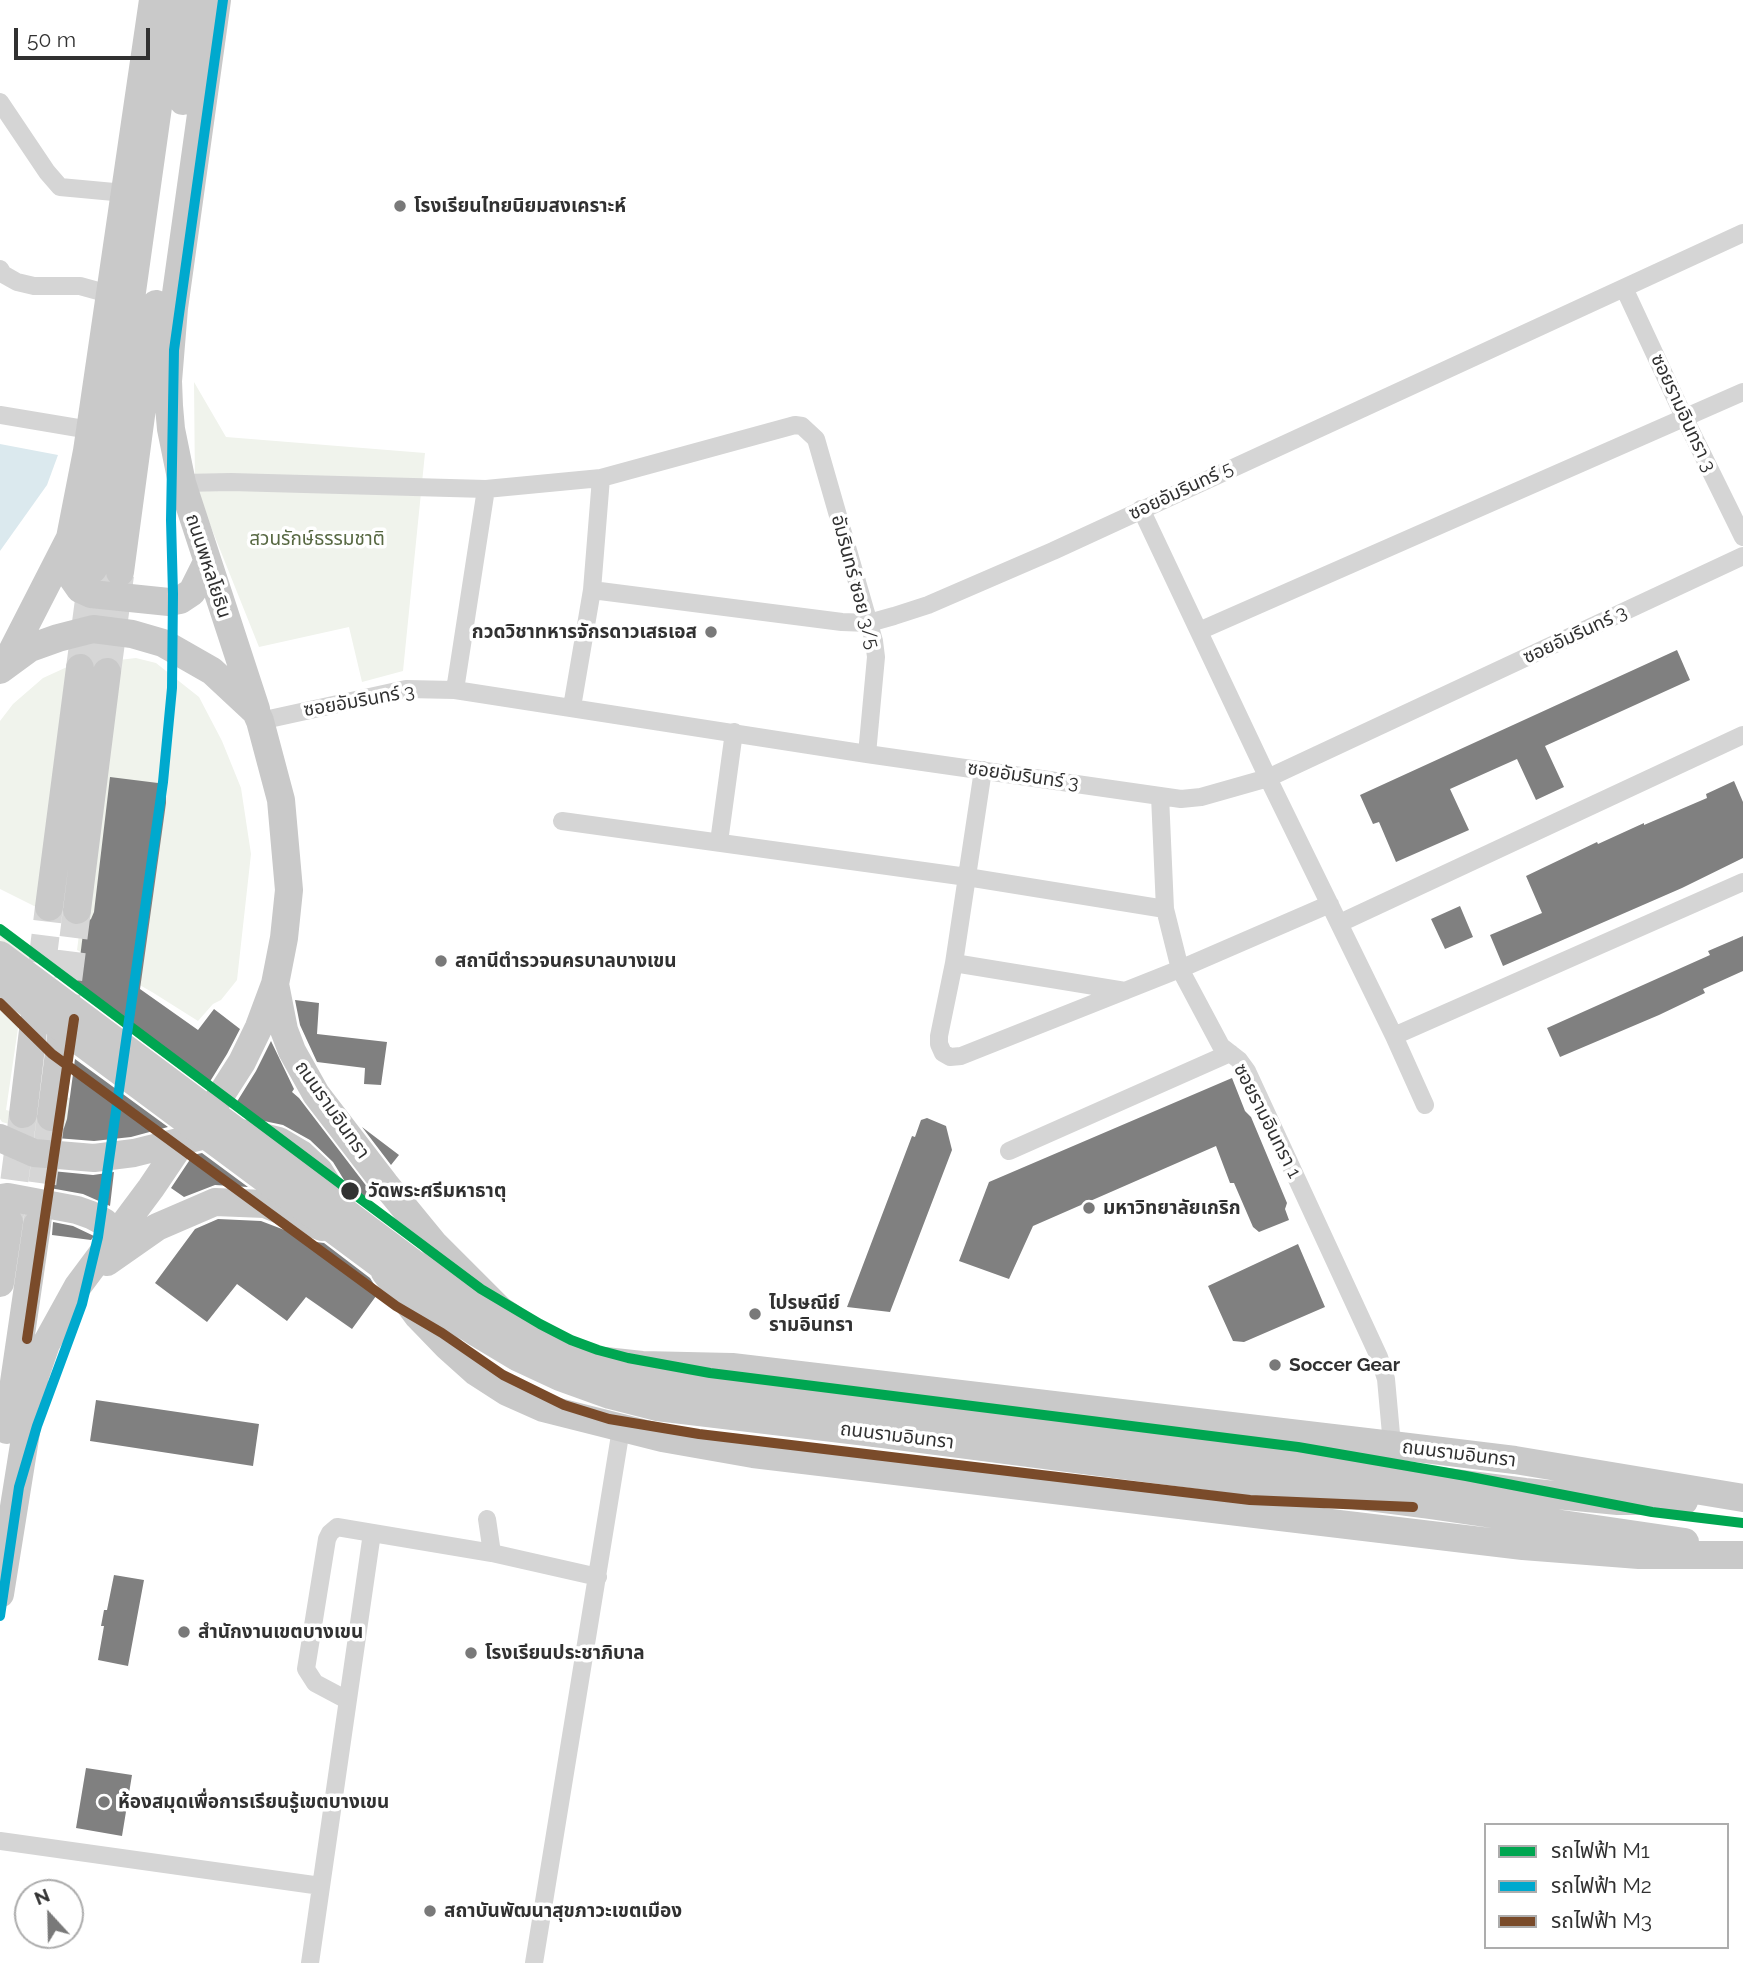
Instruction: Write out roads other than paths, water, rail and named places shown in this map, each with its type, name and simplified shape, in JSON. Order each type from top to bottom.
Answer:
[{"type":"main road","points":[[153,0],[90,430],[70,538],[69,567],[80,589],[91,594],[169,602],[180,600],[192,592],[206,562]]},
{"type":"main road","points":[[173,0],[106,571],[197,0]]},
{"type":"main road","name":"ถนนพหลโยธิน","points":[[217,0],[169,355],[168,381],[171,429],[182,483],[273,763],[286,840],[289,890],[284,938],[275,984]]},
{"type":"main road","points":[[2,668],[70,538]]},
{"type":"main road","points":[[2,668],[30,648],[58,638],[93,629],[132,634],[163,643],[191,657],[212,671],[258,716]]},
{"type":"main road","points":[[49,907],[94,670],[77,910]]},
{"type":"main road","name":"ถนนรามอินทรา","points":[[0,955],[434,1278],[526,1336],[575,1360],[659,1383],[876,1421],[1624,1531],[1743,1553]]},
{"type":"main road","name":"ถนนรามอินทรา","points":[[0,982],[436,1306],[517,1357],[560,1377],[610,1395],[657,1406],[876,1421],[1618,1501],[1743,1500]]},
{"type":"main road","points":[[0,1594],[35,1376],[46,1345],[78,1286],[239,1068],[259,1027],[275,984]]},
{"type":"main road","name":"ถนนรามอินทรา","points":[[275,984],[284,1030],[292,1051],[316,1094],[435,1245],[500,1310],[533,1332],[579,1353],[614,1363],[732,1367],[1515,1460],[1743,1500]]},
{"type":"main road","points":[[23,1114],[36,1014]]},
{"type":"main road","points":[[51,1117],[63,1021]]},
{"type":"main road","name":"ถนนรามอินทรา","points":[[0,1138],[34,1153],[94,1158],[134,1153],[218,1132],[251,1134],[279,1141],[301,1154],[319,1171],[363,1243],[425,1323],[476,1372],[507,1392],[543,1408],[621,1429],[753,1454],[1522,1546],[1639,1555],[1743,1553]]},
{"type":"main road","points":[[0,1283],[4,1210],[8,1197],[91,1215],[104,1222],[111,1230],[111,1242]]},
{"type":"main road","points":[[78,1286],[125,1248],[157,1227],[215,1202],[265,1204],[363,1243]]},
{"type":"main road","points":[[0,1479],[37,1225]]},
{"type":"main road","points":[[425,1323],[424,1301],[431,1292],[445,1282],[469,1279]]},
{"type":"street","points":[[0,103],[60,187],[125,193]]},
{"type":"street","name":"ซอยอัมรินทร์ 5","points":[[592,590],[869,623],[928,605],[1053,551],[1743,233]]},
{"type":"street","points":[[0,269],[3,274],[17,282],[34,286],[80,286],[109,294]]},
{"type":"street","name":"ซอยรามอินทรา 3","points":[[1624,288],[1743,537]]},
{"type":"street","points":[[1199,631],[1743,392]]},
{"type":"street","points":[[0,415],[90,430]]},
{"type":"street","name":"อัมรินทร์ ซอย 3/5","points":[[601,478],[794,425],[807,429],[816,439],[869,623],[876,657],[867,754]]},
{"type":"street","points":[[182,483],[486,489],[601,478],[592,590],[572,707]]},
{"type":"street","points":[[455,690],[486,489]]},
{"type":"street","points":[[1141,509],[1425,1105]]},
{"type":"street","name":"ซอยอัมรินทร์ 3","points":[[258,716],[406,689],[455,690],[867,754],[1181,799],[1201,797],[1268,778],[1743,556]]},
{"type":"street","points":[[719,842],[734,732]]},
{"type":"street","points":[[1340,923],[1743,735]]},
{"type":"street","points":[[983,770],[954,962],[939,1036],[943,1053],[950,1057],[961,1056],[1180,969],[1330,904]]},
{"type":"street","name":"ซอยรามอินทรา 1","points":[[1160,796],[1166,909],[1180,969],[1215,1037],[1247,1071],[1379,1357],[1386,1380],[1392,1446]]},
{"type":"street","points":[[562,821],[967,877],[1166,909]]},
{"type":"street","points":[[1394,1036],[1743,882]]},
{"type":"street","points":[[954,962],[1125,991]]},
{"type":"street","points":[[1009,1151],[1230,1053]]},
{"type":"street","points":[[534,1963],[621,1429]]},
{"type":"street","points":[[487,1519],[492,1553]]},
{"type":"street","points":[[347,1700],[315,1683],[306,1669],[327,1539],[337,1527],[492,1553],[598,1577]]},
{"type":"street","points":[[310,1963],[372,1533]]},
{"type":"street","points":[[0,1842],[321,1886]]},
{"type":"tunnel","points":[[80,668],[93,570]]},
{"type":"tunnel","points":[[107,672],[120,575]]},
{"type":"tunnel","points":[[37,1005],[49,907]]},
{"type":"tunnel","points":[[63,1021],[77,910]]},
{"type":"tunnel","points":[[9,1222],[23,1114]]},
{"type":"tunnel","points":[[37,1225],[51,1117]]},
{"type":"metro line","name":"M2","points":[[0,1616],[19,1487],[37,1426],[82,1304],[98,1237],[163,782],[172,688],[174,350],[223,0]]},
{"type":"metro line","name":"M1","points":[[0,929],[481,1289],[540,1324],[598,1350],[710,1373],[1298,1447],[1652,1512],[1743,1523]]},
{"type":"metro line","name":"M3","points":[[0,1003],[52,1054],[396,1306],[442,1333],[503,1375],[564,1405],[609,1419],[699,1434],[1250,1500],[1413,1507]]},
{"type":"metro line","name":"M3","points":[[27,1339],[74,1019]]},
{"type":"place","name":"โรงเรียนไทยนิยมสงเคราะห์","points":[[400,206]]},
{"type":"place","name":"กวดวิชาทหารจักรดาวเสธเอส","points":[[711,632]]},
{"type":"place","name":"สถานีตำรวจนครบาลบางเขน","points":[[441,961]]},
{"type":"place","name":"วัดพระศรีมหาธาตุ","points":[[350,1191]]},
{"type":"place","name":"มหาวิทยาลัยเกริก","points":[[1089,1208]]},
{"type":"place","name":"ไปรษณีย์ รามอินทรา","points":[[755,1314]]},
{"type":"place","name":"Soccer Gear","points":[[1275,1365]]},
{"type":"place","name":"สำนักงานเขตบางเขน","points":[[184,1632]]},
{"type":"place","name":"โรงเรียนประชาภิบาล","points":[[471,1653]]},
{"type":"place","name":"ห้องสมุดเพื่อการเรียนรู้เขตบางเขน","points":[[104,1802]]},
{"type":"place","name":"สถาบันพัฒนาสุขภาวะเขตเมือง","points":[[430,1911]]},
{"type":"park label","name":"สวนรักษ์ธรรมชาติ","points":[[317,539]]}]
